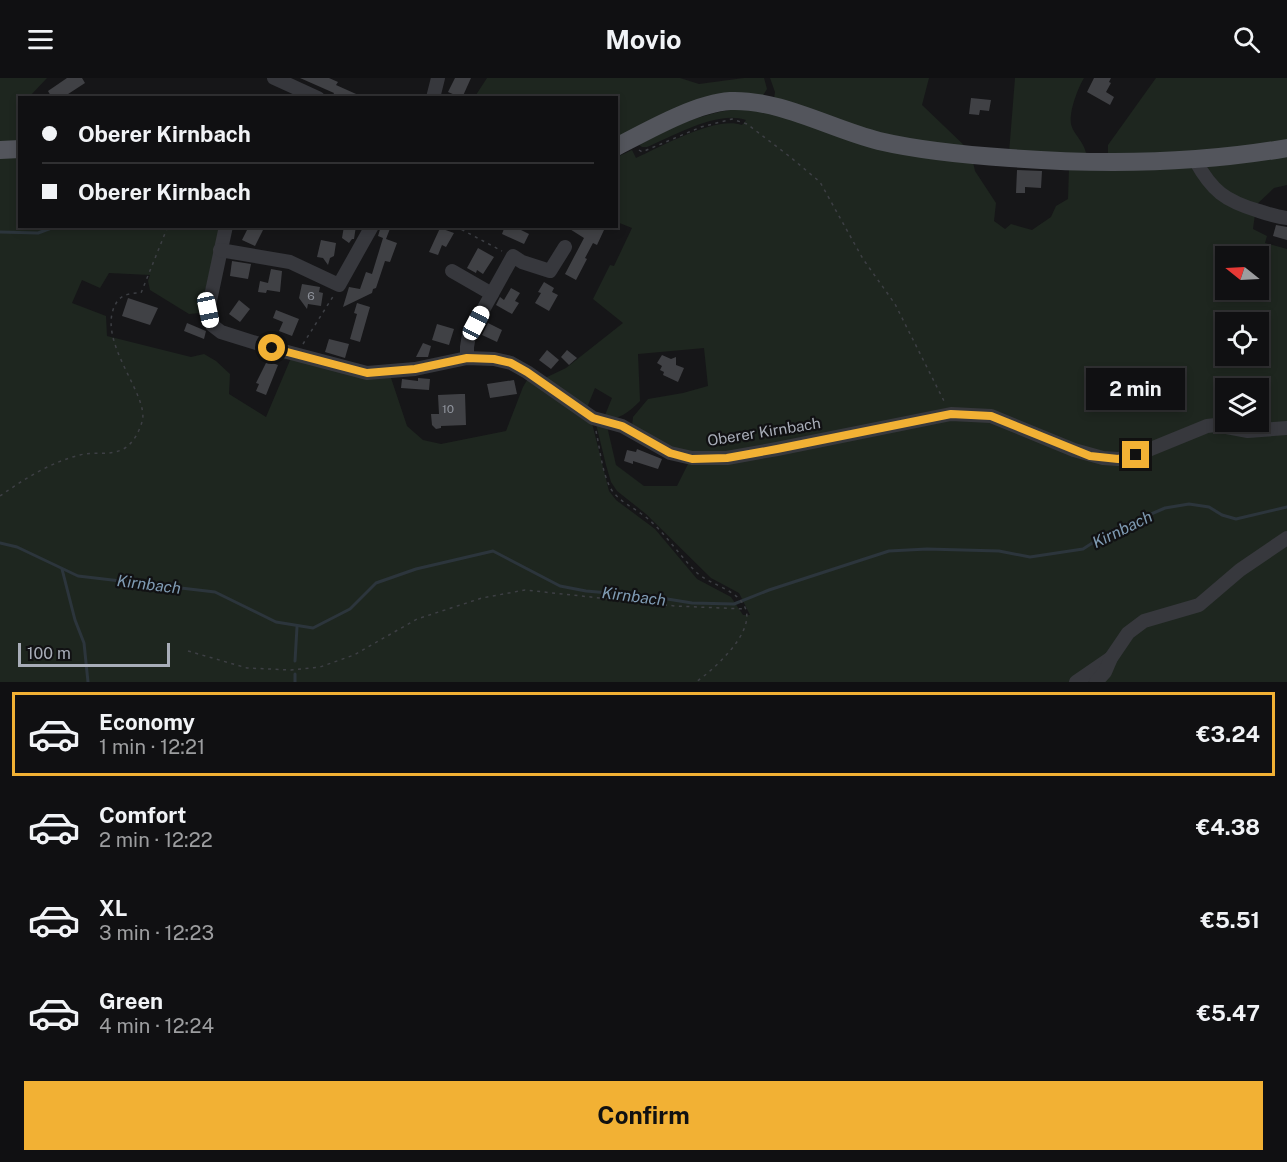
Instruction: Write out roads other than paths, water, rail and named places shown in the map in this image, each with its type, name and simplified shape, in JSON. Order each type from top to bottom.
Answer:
[{"type":"main road","points":[[623,143],[687,113],[728,101],[774,106],[879,141],[948,152],[1091,163],[1195,160],[1242,156],[1287,148]]},
{"type":"main road","points":[[0,150],[18,149]]},
{"type":"street","points":[[274,78],[314,96]]},
{"type":"street","points":[[434,96],[438,78]]},
{"type":"street","points":[[1195,160],[1206,180],[1232,202],[1287,218]]},
{"type":"street","name":"Oberer Kirnbach","points":[[226,228],[208,310],[212,325],[221,332],[296,355],[367,373],[415,369],[467,358],[494,359],[511,363],[593,418],[622,426],[670,453],[692,459],[727,458],[951,414],[991,416],[1090,456],[1110,459],[1136,455],[1207,426],[1216,425],[1248,431],[1287,428]]},
{"type":"street","points":[[220,250],[290,261],[339,285],[371,228]]},
{"type":"street","points":[[467,358],[466,347],[469,335],[513,256],[522,262],[550,271],[565,247]]},
{"type":"street","points":[[452,271],[492,294]]},
{"type":"street","points":[[1096,682],[1105,672],[1111,658],[1128,633],[1144,621],[1199,605],[1240,570],[1287,538]]},
{"type":"street","points":[[1076,682],[1111,658]]},
{"type":"waterway","points":[[0,232],[38,233],[52,228]]},
{"type":"waterway","name":"Kirnbach","points":[[0,543],[17,547],[78,576],[215,592],[276,622],[313,628],[350,609],[376,583],[416,569],[493,551],[560,586],[692,603],[734,604],[769,590],[889,551],[927,549],[999,551],[1030,557],[1083,549],[1111,531],[1165,508],[1189,504],[1209,507],[1222,515],[1236,519],[1287,507]]},
{"type":"waterway","points":[[62,569],[75,620],[84,643],[88,682]]},
{"type":"waterway","points":[[295,661],[297,627]]},
{"type":"waterway","points":[[295,674],[295,682]]}]
